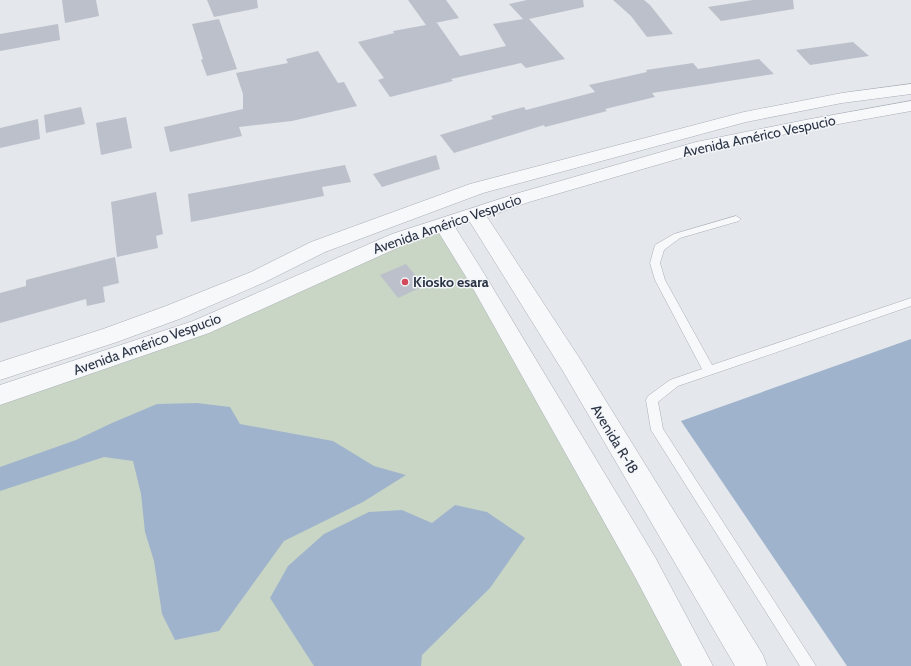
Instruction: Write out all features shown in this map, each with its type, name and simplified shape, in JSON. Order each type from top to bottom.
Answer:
[{"type":"street","name":"Avenida Américo Vespucio","points":[[0,371],[109,336],[174,312],[258,277],[318,247],[477,188],[744,117],[842,98],[911,89]]},
{"type":"street","name":"Avenida Américo Vespucio","points":[[0,395],[201,327],[399,239],[522,198],[696,148],[804,125],[911,106]]},
{"type":"street","name":"Avenida R-18","points":[[475,214],[572,366],[752,666]]},
{"type":"street","points":[[442,224],[478,280],[641,561],[698,666]]},
{"type":"lane","points":[[709,371],[660,280],[655,263],[659,248],[677,236],[736,219]]},
{"type":"lane","points":[[809,666],[657,430],[652,400],[674,383],[911,302]]},
{"type":"green space","points":[[443,224],[699,666],[0,666],[0,395],[72,371]]},
{"type":"water","points":[[911,339],[911,666],[847,666],[681,421]]},
{"type":"water","points":[[197,403],[230,407],[240,424],[333,441],[374,466],[406,475],[363,502],[284,541],[219,631],[175,640],[162,614],[154,561],[145,532],[141,494],[133,461],[104,457],[0,491],[0,467],[76,440],[157,404]]},
{"type":"water","points":[[455,505],[487,512],[525,538],[490,588],[422,655],[421,666],[314,666],[270,598],[288,566],[324,534],[369,512],[402,510],[432,523]]},
{"type":"building","points":[[62,0],[96,0],[99,16],[65,23]]},
{"type":"building","points":[[207,0],[257,0],[258,8],[214,17]]},
{"type":"building","points":[[408,0],[446,0],[459,18],[435,23],[437,23],[460,56],[506,46],[493,24],[523,19],[509,4],[527,0],[583,0],[584,7],[529,19],[565,59],[526,68],[521,63],[451,79],[453,81],[390,97],[378,80],[384,78],[358,42],[394,33],[393,31],[426,25]]},
{"type":"building","points":[[613,0],[644,0],[650,5],[673,34],[647,37],[631,16]]},
{"type":"building","points":[[753,0],[793,0],[794,9],[721,21],[708,7]]},
{"type":"building","points":[[219,19],[237,69],[207,76],[201,60],[203,59],[192,24]]},
{"type":"building","points":[[58,24],[60,40],[0,51],[0,34]]},
{"type":"building","points":[[853,42],[869,56],[810,65],[796,50]]},
{"type":"building","points":[[318,51],[338,83],[344,82],[357,106],[292,121],[239,127],[242,136],[170,152],[164,127],[243,109],[243,94],[236,73],[288,63],[286,59]]},
{"type":"building","points":[[759,59],[774,74],[652,93],[655,97],[605,109],[607,111],[545,127],[544,125],[454,153],[440,135],[493,119],[491,116],[524,107],[526,110],[595,92],[589,85],[647,72],[646,70],[693,63],[698,69]]},
{"type":"building","points":[[81,107],[85,124],[46,133],[44,115]]},
{"type":"building","points":[[126,117],[132,148],[101,155],[96,123]]},
{"type":"building","points":[[38,119],[40,139],[0,148],[0,128]]},
{"type":"building","points":[[436,155],[440,169],[382,187],[373,174]]},
{"type":"building","points":[[345,165],[351,182],[322,187],[324,196],[191,222],[188,194]]},
{"type":"building","points":[[156,192],[163,234],[156,236],[158,248],[117,257],[111,202]]},
{"type":"building","points":[[115,257],[119,283],[103,287],[105,302],[87,306],[86,299],[0,323],[0,293],[26,286],[26,280]]},
{"type":"building","points":[[406,264],[424,286],[398,298],[380,275]]},
{"type":"place","name":"Kiosko esara","points":[[405,282]]}]
